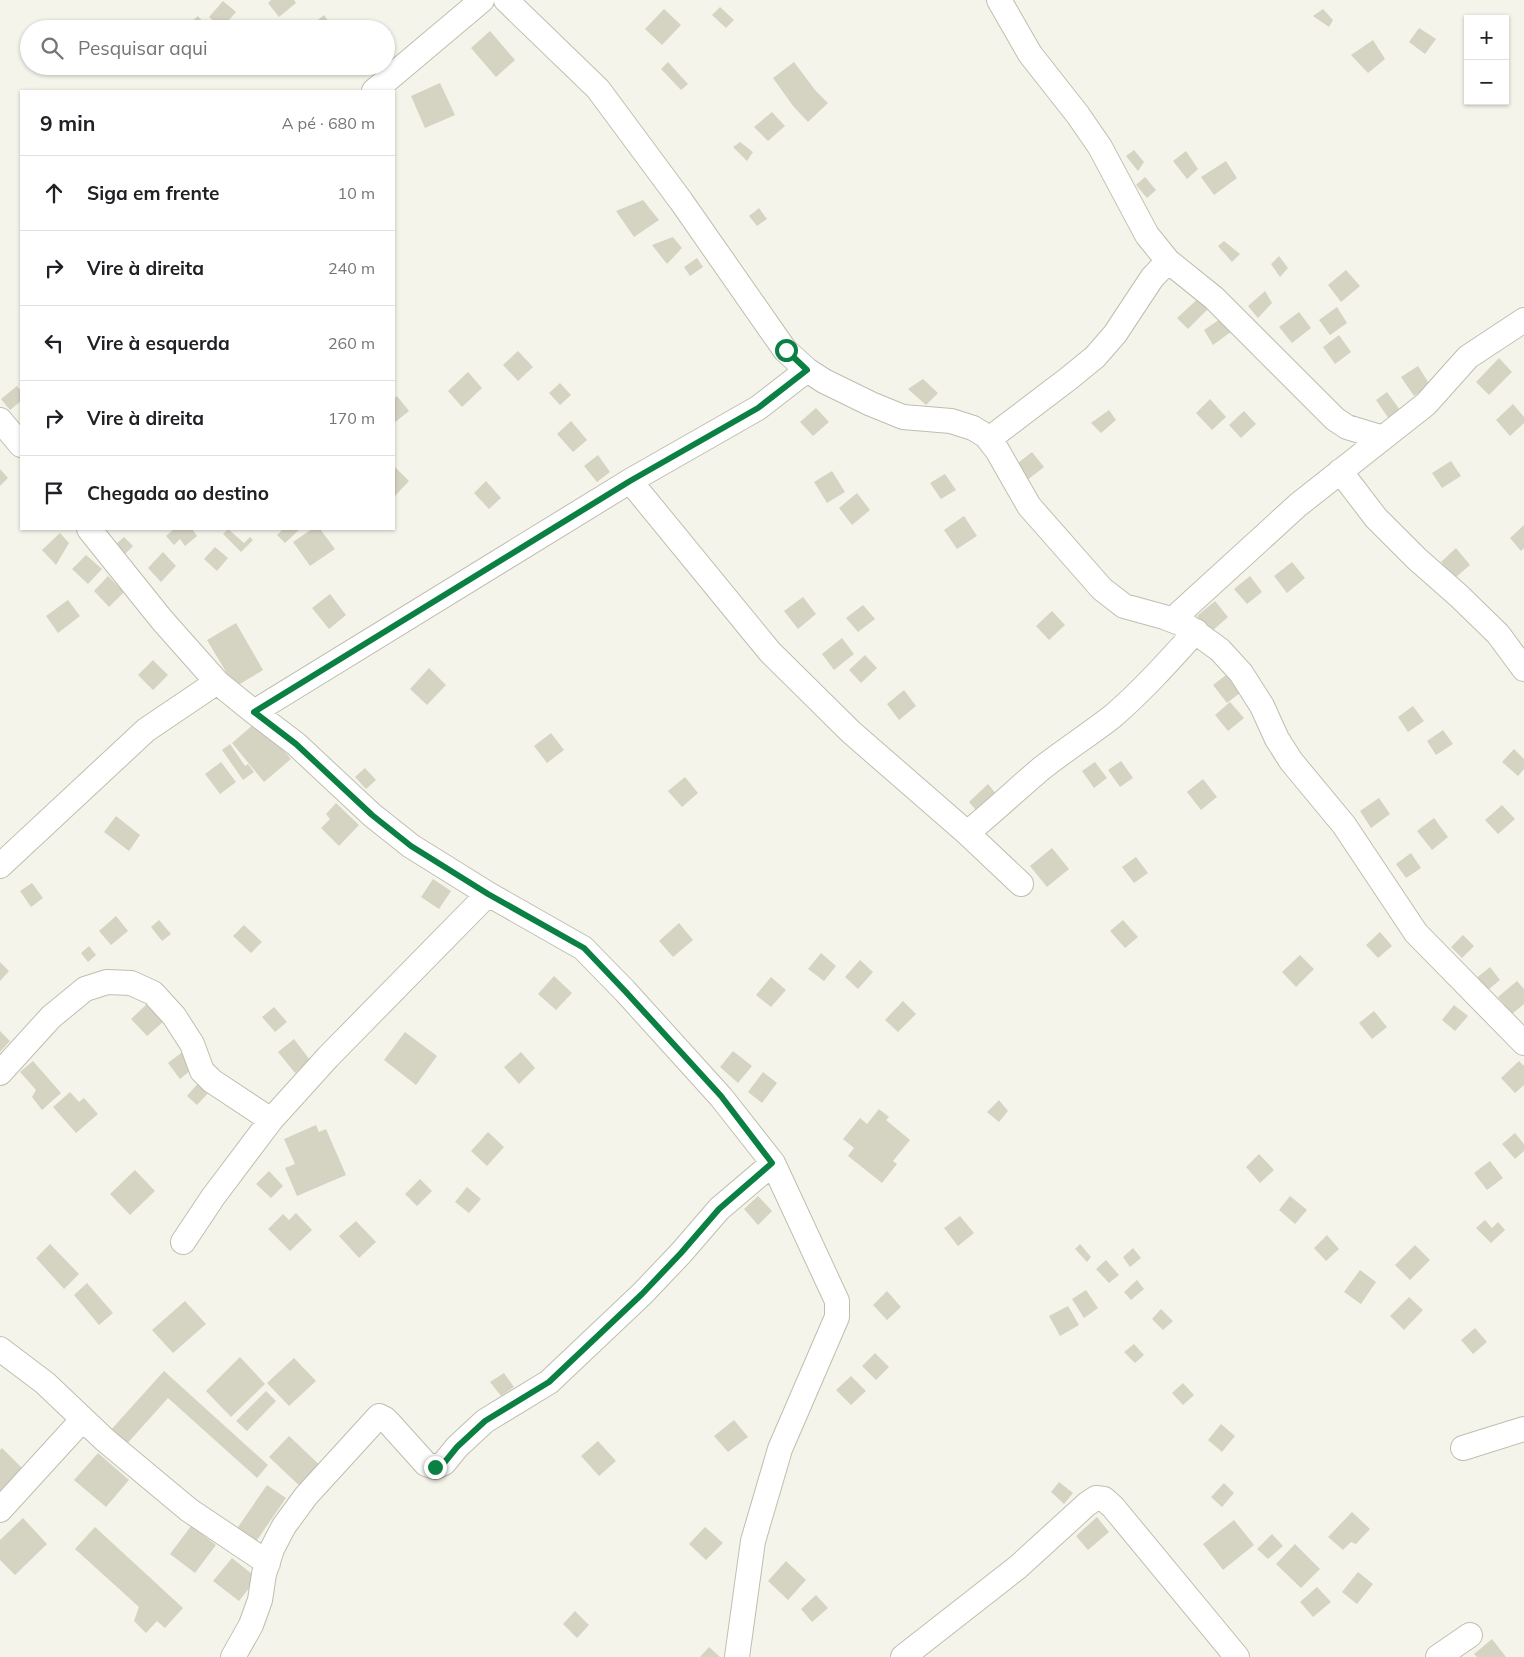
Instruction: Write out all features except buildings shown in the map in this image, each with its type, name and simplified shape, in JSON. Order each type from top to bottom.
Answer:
[{"type":"street","points":[[395,73],[482,0]]},
{"type":"street","points":[[506,0],[598,89],[681,201],[786,350],[807,370],[824,381],[902,417],[951,421],[973,428],[989,439],[1029,506],[1102,589],[1124,606],[1172,620],[1196,631],[1220,650],[1241,673],[1262,706],[1277,739],[1291,761],[1344,825],[1416,933],[1524,1043]]},
{"type":"street","points":[[999,0],[1030,54],[1078,115],[1100,147],[1147,235],[1168,261],[1214,298],[1334,419],[1347,427],[1382,438]]},
{"type":"street","points":[[375,90],[393,75]]},
{"type":"street","points":[[989,439],[1055,390],[1095,357],[1115,334],[1152,278],[1168,261]]},
{"type":"street","points":[[1172,620],[1298,505],[1426,404],[1468,357],[1524,320]]},
{"type":"street","points":[[254,712],[630,481],[758,408],[807,370]]},
{"type":"street","points":[[1334,419],[1343,448],[1342,469],[1376,518],[1498,634],[1524,669]]},
{"type":"street","points":[[0,420],[20,444]]},
{"type":"street","points":[[630,481],[770,652],[851,732],[967,833],[1021,884]]},
{"type":"street","points":[[90,530],[162,620],[217,682],[296,744],[372,815],[411,846],[488,894],[584,948],[721,1096],[772,1163],[837,1301],[837,1317],[780,1449],[753,1541],[737,1657]]},
{"type":"street","points":[[967,833],[1057,756],[1112,716],[1155,678],[1196,631]]},
{"type":"street","points":[[0,866],[146,730],[217,682]]},
{"type":"street","points":[[183,1242],[213,1197],[271,1120],[328,1057],[488,894]]},
{"type":"street","points":[[0,1073],[50,1017],[85,989],[106,982],[131,983],[153,993],[174,1016],[192,1044],[202,1071],[212,1081],[271,1120]]},
{"type":"street","points":[[233,1657],[251,1625],[260,1600],[272,1550],[284,1526],[306,1496],[379,1416],[385,1418],[426,1464],[435,1467],[444,1463],[457,1447],[485,1421],[549,1382],[642,1294],[719,1209],[772,1163]]},
{"type":"street","points":[[0,1349],[45,1382],[105,1440],[189,1510],[268,1563]]},
{"type":"street","points":[[0,1510],[83,1419]]},
{"type":"street","points":[[1463,1448],[1524,1429]]},
{"type":"street","points":[[904,1657],[1018,1567],[1096,1498],[1104,1499],[1113,1506],[1237,1657]]},
{"type":"street","points":[[1438,1657],[1470,1635]]},
{"type":"route","points":[[435,1467],[444,1463],[457,1447],[485,1421],[549,1382],[642,1294],[719,1209],[772,1163],[721,1096],[584,948],[488,894],[411,846],[372,815],[296,744],[254,712],[630,481],[758,408],[807,370],[786,350]]}]
